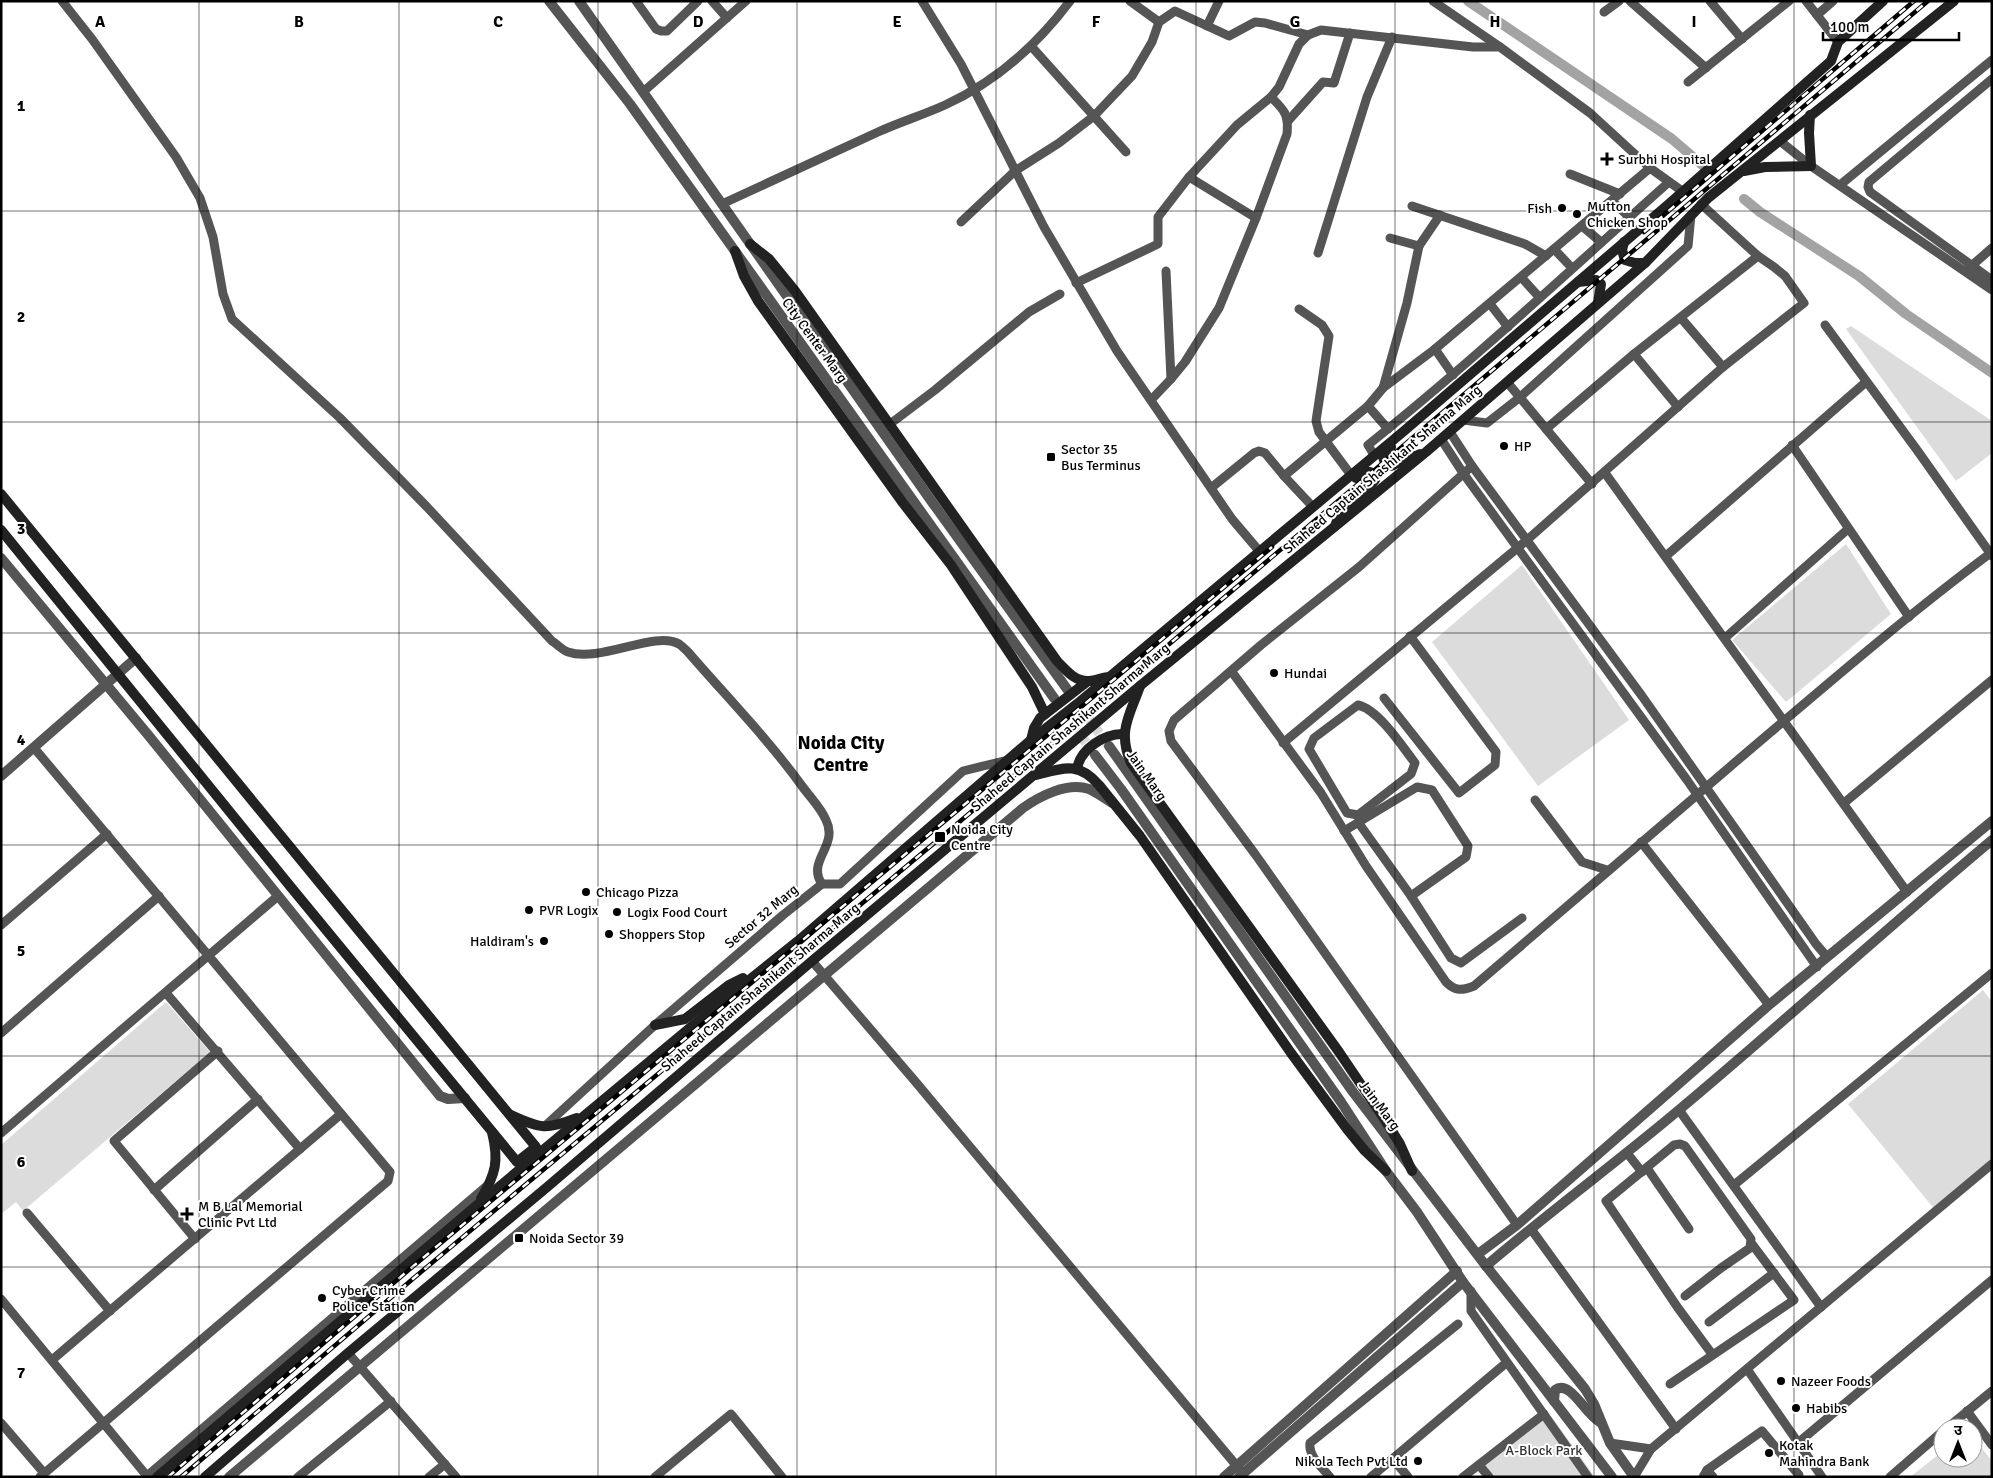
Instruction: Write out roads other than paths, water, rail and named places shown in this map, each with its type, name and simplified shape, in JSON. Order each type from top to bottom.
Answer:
[{"type":"main road","name":"Shaheed Captain Shashikant Sharma Marg","points":[[152,1476],[751,977],[798,941],[1030,740],[1111,676],[1404,431],[1831,61],[1838,42],[1883,1]]},
{"type":"main road","name":"Shaheed Captain Shashikant Sharma Marg","points":[[205,1477],[348,1353],[546,1188],[1140,685],[1446,435],[1645,263],[1704,201],[1954,1]]},
{"type":"main road","points":[[1739,174],[1765,167],[1811,166],[1810,115]]},
{"type":"main road","points":[[1624,242],[1622,250],[1625,260],[1645,263]]},
{"type":"main road","points":[[750,244],[768,259],[795,291],[1057,662],[1070,674],[1088,682]]},
{"type":"main road","points":[[735,251],[744,276],[758,301],[903,503],[951,565],[1032,687],[1045,714]]},
{"type":"main road","points":[[1575,284],[1586,280],[1596,280],[1601,284],[1602,289],[1598,303]]},
{"type":"main road","points":[[1404,431],[1395,444],[1384,454],[1386,463],[1394,466],[1405,459],[1426,452]]},
{"type":"main road","points":[[1316,505],[1363,472],[1370,472],[1372,474],[1375,480],[1374,483],[1340,513],[1334,527]]},
{"type":"main road","points":[[1,494],[536,1147],[518,1162],[290,886],[1,530]]},
{"type":"main road","points":[[1030,740],[1034,728],[1045,714],[1088,682],[1111,676]]},
{"type":"main road","points":[[1140,685],[1128,714],[1124,734],[1124,744],[1131,763],[1339,1052],[1400,1144],[1412,1171]]},
{"type":"main road","points":[[1077,769],[1079,760],[1083,755],[1099,742],[1111,735],[1124,734]]},
{"type":"main road","points":[[1031,777],[1065,767],[1077,769],[1093,778],[1140,836],[1291,1053],[1347,1129],[1365,1151],[1386,1171]]},
{"type":"main road","points":[[655,1024],[685,1019],[729,985],[741,979],[751,977]]},
{"type":"main road","points":[[508,1113],[534,1126],[556,1126],[590,1111]]},
{"type":"main road","points":[[476,1206],[490,1183],[496,1167],[496,1149],[491,1128]]},
{"type":"street","points":[[62,1],[92,39],[176,157],[200,198],[213,237],[223,294],[232,319],[340,418],[427,507],[552,641],[567,651],[582,654],[602,652],[657,640],[679,644],[688,652],[790,769],[826,819],[830,830],[830,840],[816,870],[818,879],[822,884]]},
{"type":"street","name":"City Center Marg","points":[[549,1],[630,104],[1054,698]]},
{"type":"street","name":"City Center Marg","points":[[580,1],[937,509],[1068,689]]},
{"type":"street","points":[[636,1],[656,29],[661,31],[667,30],[698,1]]},
{"type":"street","points":[[712,1],[727,18]]},
{"type":"street","points":[[643,92],[746,1]]},
{"type":"street","points":[[922,1],[942,31],[1076,284],[1117,351],[1232,519],[1260,552]]},
{"type":"street","points":[[722,204],[880,131],[945,105],[974,90],[995,76],[1031,46],[1070,1]]},
{"type":"street","points":[[1130,1],[1159,22]]},
{"type":"street","points":[[1206,26],[1219,1]]},
{"type":"street","points":[[1433,1],[1590,113],[1650,168],[1682,191]]},
{"type":"street","points":[[1604,12],[1618,1]]},
{"type":"street","points":[[1630,1],[1706,68]]},
{"type":"street","points":[[1710,1],[1742,39]]},
{"type":"street","points":[[1806,1],[1838,42]]},
{"type":"street","points":[[1817,14],[1832,1]]},
{"type":"street","points":[[1688,82],[1784,3]]},
{"type":"street","points":[[961,222],[1015,171],[1059,143],[1094,116],[1132,76],[1152,42],[1159,22],[1175,11],[1229,36],[1255,22],[1308,35]]},
{"type":"street","points":[[1076,284],[1158,244],[1158,217],[1189,177],[1237,125],[1271,96],[1278,87],[1299,44],[1308,35],[1321,30],[1473,47],[1500,47]]},
{"type":"street","points":[[1288,121],[1323,82],[1334,83],[1350,33]]},
{"type":"street","points":[[1318,254],[1367,97],[1392,37]]},
{"type":"street","points":[[1031,46],[1126,152]]},
{"type":"street","points":[[1840,185],[1992,60]]},
{"type":"street","points":[[1990,83],[1869,182],[1868,187],[1870,192],[1968,268],[1992,290]]},
{"type":"street","points":[[1151,400],[1185,362],[1219,308],[1256,218],[1287,134],[1288,121],[1284,110],[1271,96]]},
{"type":"street","points":[[1780,141],[1811,166],[1968,268],[1992,280]]},
{"type":"street","points":[[1284,476],[1368,406],[1383,388],[1490,304],[1650,168]]},
{"type":"street","points":[[1570,174],[1620,194]]},
{"type":"street","points":[[1189,177],[1256,218]]},
{"type":"street","points":[[1374,455],[1368,445],[1508,327],[1539,297],[1669,182]]},
{"type":"street","points":[[1612,200],[1629,217]]},
{"type":"street","points":[[1283,743],[1527,540],[1723,367],[1804,303],[1785,276],[1758,256],[1704,201]]},
{"type":"street","points":[[1412,206],[1524,244],[1546,256]]},
{"type":"street","points":[[1463,420],[1487,423],[1519,398],[1688,246],[1691,215]]},
{"type":"street","points":[[1383,388],[1407,303],[1419,246],[1440,216]]},
{"type":"street","points":[[1582,226],[1601,242]]},
{"type":"street","points":[[1390,238],[1419,246]]},
{"type":"street","points":[[1968,268],[1992,248]]},
{"type":"street","points":[[1554,249],[1572,268]]},
{"type":"street","points":[[1546,429],[1634,354],[1758,256]]},
{"type":"street","points":[[1166,271],[1171,379]]},
{"type":"street","points":[[1521,277],[1539,297]]},
{"type":"street","points":[[890,424],[935,390],[1029,312],[1060,294]]},
{"type":"street","points":[[1490,304],[1508,327]]},
{"type":"street","points":[[1299,309],[1322,326],[1329,336],[1316,421],[1319,432],[1351,475]]},
{"type":"street","points":[[1681,318],[1723,367]]},
{"type":"street","points":[[1232,672],[1321,793],[1366,866],[1446,982],[1455,989],[1462,990],[1474,986],[1784,720],[1909,617],[1991,554],[1824,325]]},
{"type":"street","points":[[1435,349],[1452,375]]},
{"type":"street","points":[[1634,354],[1678,407]]},
{"type":"street","points":[[1507,382],[1592,484]]},
{"type":"street","points":[[1666,556],[1866,382]]},
{"type":"street","points":[[1368,406],[1388,429]]},
{"type":"street","points":[[1446,435],[1472,466],[1527,540],[1706,787],[1816,944],[1822,962]]},
{"type":"street","points":[[1446,435],[1463,473],[1697,794],[1822,962],[1835,974]]},
{"type":"street","points":[[1792,445],[1909,617]]},
{"type":"street","points":[[1211,488],[1260,451],[1265,453],[1284,476],[1316,505]]},
{"type":"street","points":[[1472,466],[1359,567],[1261,645],[1232,672],[1174,720],[1169,731],[1171,742],[1255,854],[1517,1224]]},
{"type":"street","points":[[1605,473],[1907,892]]},
{"type":"street","points":[[1725,638],[1848,529]]},
{"type":"street","points":[[1,558],[107,685],[440,1096],[448,1099],[465,1098]]},
{"type":"street","points":[[1384,698],[1459,793],[1495,765],[1496,752],[1410,636]]},
{"type":"street","points":[[1,776],[35,749],[136,658]]},
{"type":"street","points":[[1844,803],[1992,680]]},
{"type":"street","points":[[1358,705],[1365,707],[1378,717],[1415,763],[1411,774],[1358,815],[1347,813],[1309,749],[1314,738],[1358,705]]},
{"type":"street","points":[[1378,717],[1392,708]]},
{"type":"street","name":"Jain Marg","points":[[1109,746],[1353,1092],[1486,1266],[1585,1389],[1594,1404],[1610,1443],[1634,1477]]},
{"type":"street","points":[[1,1423],[42,1475],[388,1181],[390,1172],[35,749]]},
{"type":"street","name":"Jain Marg","points":[[1095,755],[1342,1102],[1386,1171],[1417,1212],[1463,1282],[1612,1477]]},
{"type":"street","name":"Sector 32 Marg","points":[[545,1126],[655,1024],[822,884],[840,884],[962,771],[1009,760]]},
{"type":"street","points":[[1344,831],[1417,787],[1432,790],[1468,846],[1466,857],[1411,896]]},
{"type":"street","points":[[229,1477],[637,1131],[826,977],[1035,800],[1048,794],[1078,788],[1095,792],[1115,805]]},
{"type":"street","points":[[1535,800],[1582,862],[1607,870]]},
{"type":"street","points":[[1478,1254],[1517,1224],[1769,1005],[1992,821]]},
{"type":"street","points":[[1358,822],[1411,896],[1450,958],[1461,963],[1522,918]]},
{"type":"street","points":[[1,925],[107,834]]},
{"type":"street","points":[[1486,1266],[1679,1110],[1992,840]]},
{"type":"street","points":[[1640,842],[1769,1005]]},
{"type":"street","points":[[1,1034],[160,896]]},
{"type":"street","points":[[1,1133],[278,896]]},
{"type":"street","points":[[812,961],[1241,1473]]},
{"type":"street","points":[[1734,1185],[1992,973]]},
{"type":"street","points":[[166,993],[218,1051],[300,1149]]},
{"type":"street","points":[[195,1239],[114,1141],[218,1051]]},
{"type":"street","points":[[154,1190],[258,1099]]},
{"type":"street","points":[[1679,1110],[1821,1307]]},
{"type":"street","points":[[52,1360],[340,1114]]},
{"type":"street","points":[[1670,1384],[1794,1300],[1752,1244],[1751,1239],[1685,1146],[1680,1144],[1674,1145],[1606,1201],[1678,1308],[1712,1354]]},
{"type":"street","points":[[1627,1153],[1644,1170],[1689,1229]]},
{"type":"street","points":[[1634,1477],[1651,1449],[1992,1164]]},
{"type":"street","points":[[1,1299],[104,1423],[152,1476],[490,1183]]},
{"type":"street","points":[[27,1213],[110,1311]]},
{"type":"street","points":[[1531,1229],[1676,1429]]},
{"type":"street","points":[[1685,1296],[1720,1268],[1750,1248],[1752,1244]]},
{"type":"street","points":[[1241,1473],[1457,1271]]},
{"type":"street","points":[[1708,1322],[1774,1273]]},
{"type":"street","points":[[1799,1442],[1992,1280]]},
{"type":"street","points":[[1224,1477],[1241,1473],[1463,1282]]},
{"type":"street","points":[[1471,1292],[1470,1311],[1588,1477]]},
{"type":"street","points":[[1330,1477],[1309,1449],[1310,1443],[1458,1324]]},
{"type":"street","points":[[348,1353],[456,1477]]},
{"type":"street","points":[[1371,1477],[1506,1363]]},
{"type":"street","points":[[1747,1369],[1822,1477]]},
{"type":"street","points":[[1554,1401],[1555,1390],[1565,1387],[1590,1415],[1600,1422]]},
{"type":"street","points":[[1959,1418],[1992,1391]]},
{"type":"street","points":[[298,1477],[391,1401]]},
{"type":"street","points":[[1967,1411],[1992,1445]]},
{"type":"street","points":[[659,1476],[731,1414],[782,1477]]},
{"type":"street","points":[[1463,1477],[1544,1414]]},
{"type":"street","points":[[1707,1475],[1762,1431],[1798,1476],[1814,1466]]},
{"type":"street","points":[[1890,1477],[1933,1440]]},
{"type":"street","points":[[1610,1443],[1651,1449]]},
{"type":"street","points":[[1393,1459],[1408,1477]]},
{"type":"street","points":[[429,1477],[445,1464]]},
{"type":"street","points":[[1479,1465],[1489,1477]]},
{"type":"waterway","points":[[1468,1],[1672,139],[1707,169]]},
{"type":"waterway","points":[[1744,199],[1760,212],[1859,276],[1906,314],[1992,373]]},
{"type":"tunnel","points":[[1067,689],[1108,745]]},
{"type":"tunnel","points":[[1054,698],[1094,754]]},
{"type":"railway","points":[[1644,232],[1914,1]]},
{"type":"railway","points":[[181,1477],[415,1277],[951,829],[1928,1]]},
{"type":"railway","points":[[168,1477],[411,1268],[1272,547]]},
{"type":"place","name":"Surbhi Hospital","points":[[1607,159]]},
{"type":"place","name":"Fish","points":[[1562,208]]},
{"type":"place","name":"Mutton Chicken Shop","points":[[1577,214]]},
{"type":"place","name":"HP","points":[[1504,446]]},
{"type":"place","name":"Sector 35 Bus Terminus","points":[[1051,457]]},
{"type":"place","name":"Hundai","points":[[1274,673]]},
{"type":"place","name":"Noida City Centre","points":[[940,837]]},
{"type":"place","name":"Chicago Pizza","points":[[586,892]]},
{"type":"place","name":"PVR Logix","points":[[529,910]]},
{"type":"place","name":"Logix Food Court","points":[[617,912]]},
{"type":"place","name":"Shoppers Stop","points":[[609,934]]},
{"type":"place","name":"Haldiram's","points":[[544,941]]},
{"type":"place","name":"M B Lal Memorial Clinic Pvt Ltd","points":[[187,1214]]},
{"type":"place","name":"Noida Sector 39","points":[[519,1238]]},
{"type":"place","name":"Cyber Crime Police Station","points":[[322,1298]]},
{"type":"place","name":"Nazeer Foods","points":[[1781,1381]]},
{"type":"place","name":"Habibs","points":[[1796,1408]]},
{"type":"place","name":"Kotak Mahindra Bank","points":[[1769,1453]]},
{"type":"place","name":"Nikola Tech Pvt Ltd","points":[[1418,1461]]},
{"type":"district","name":"Noida City Centre","points":[[841,753]]},
{"type":"park label","name":"A-Block Park","points":[[1544,1450]]}]
